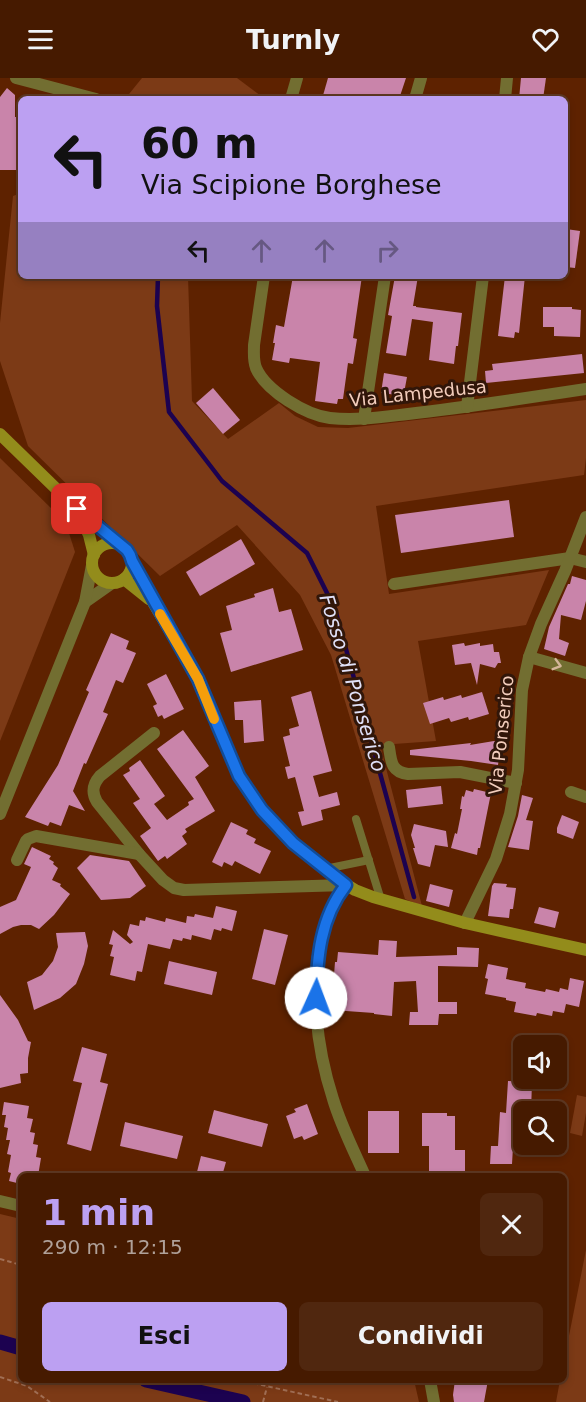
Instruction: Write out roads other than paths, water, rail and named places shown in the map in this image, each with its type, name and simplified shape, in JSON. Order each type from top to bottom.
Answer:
[{"type":"main road","points":[[0,434],[77,509],[130,555],[154,604],[198,679],[239,776],[262,810],[293,843],[346,885],[381,900],[465,923],[586,950]]},
{"type":"main road","points":[[77,509],[89,535],[96,576],[101,580],[118,581],[154,604]]},
{"type":"main road","points":[[93,560],[97,549],[109,543],[122,546]]},
{"type":"main road","points":[[118,581],[131,568],[132,561]]},
{"type":"street","points":[[16,78],[85,96]]},
{"type":"street","points":[[295,96],[297,78]]},
{"type":"street","points":[[416,96],[421,78]]},
{"type":"street","points":[[504,96],[507,78]]},
{"type":"street","name":"Via Lampedusa","points":[[264,279],[254,356],[256,368],[279,394],[307,412],[327,418],[364,418],[467,407],[586,389]]},
{"type":"street","points":[[364,418],[385,279]]},
{"type":"street","points":[[467,407],[483,279]]},
{"type":"street","name":"Via Ponserico","points":[[465,923],[499,852],[510,814],[521,735],[522,690],[529,657],[586,517]]},
{"type":"street","points":[[394,584],[570,558],[586,562]]},
{"type":"street","points":[[0,814],[86,602],[93,560]]},
{"type":"street","points":[[86,602],[118,581]]},
{"type":"street","points":[[529,657],[586,673]]},
{"type":"street","points":[[154,734],[100,776],[93,789],[97,802],[165,882],[174,888],[184,890],[346,885]]},
{"type":"street","points":[[389,747],[392,764],[397,771],[405,774],[460,772],[516,783]]},
{"type":"street","points":[[572,792],[586,797]]},
{"type":"street","points":[[17,860],[23,844],[28,838],[36,836],[139,854]]},
{"type":"street","points":[[346,885],[328,915],[321,942],[317,981],[317,1018],[325,1070],[333,1100],[364,1173]]},
{"type":"street","points":[[0,1201],[18,1205]]},
{"type":"street","points":[[431,1383],[434,1402]]},
{"type":"lane","points":[[356,819],[381,900]]},
{"type":"lane","points":[[325,869],[369,860]]},
{"type":"waterway","name":"Fosso di Ponserico","points":[[158,279],[157,306],[169,412],[222,481],[307,553],[335,609],[414,897]]},
{"type":"waterway","points":[[0,1342],[18,1347]]},
{"type":"waterway","points":[[159,1383],[243,1402]]}]
